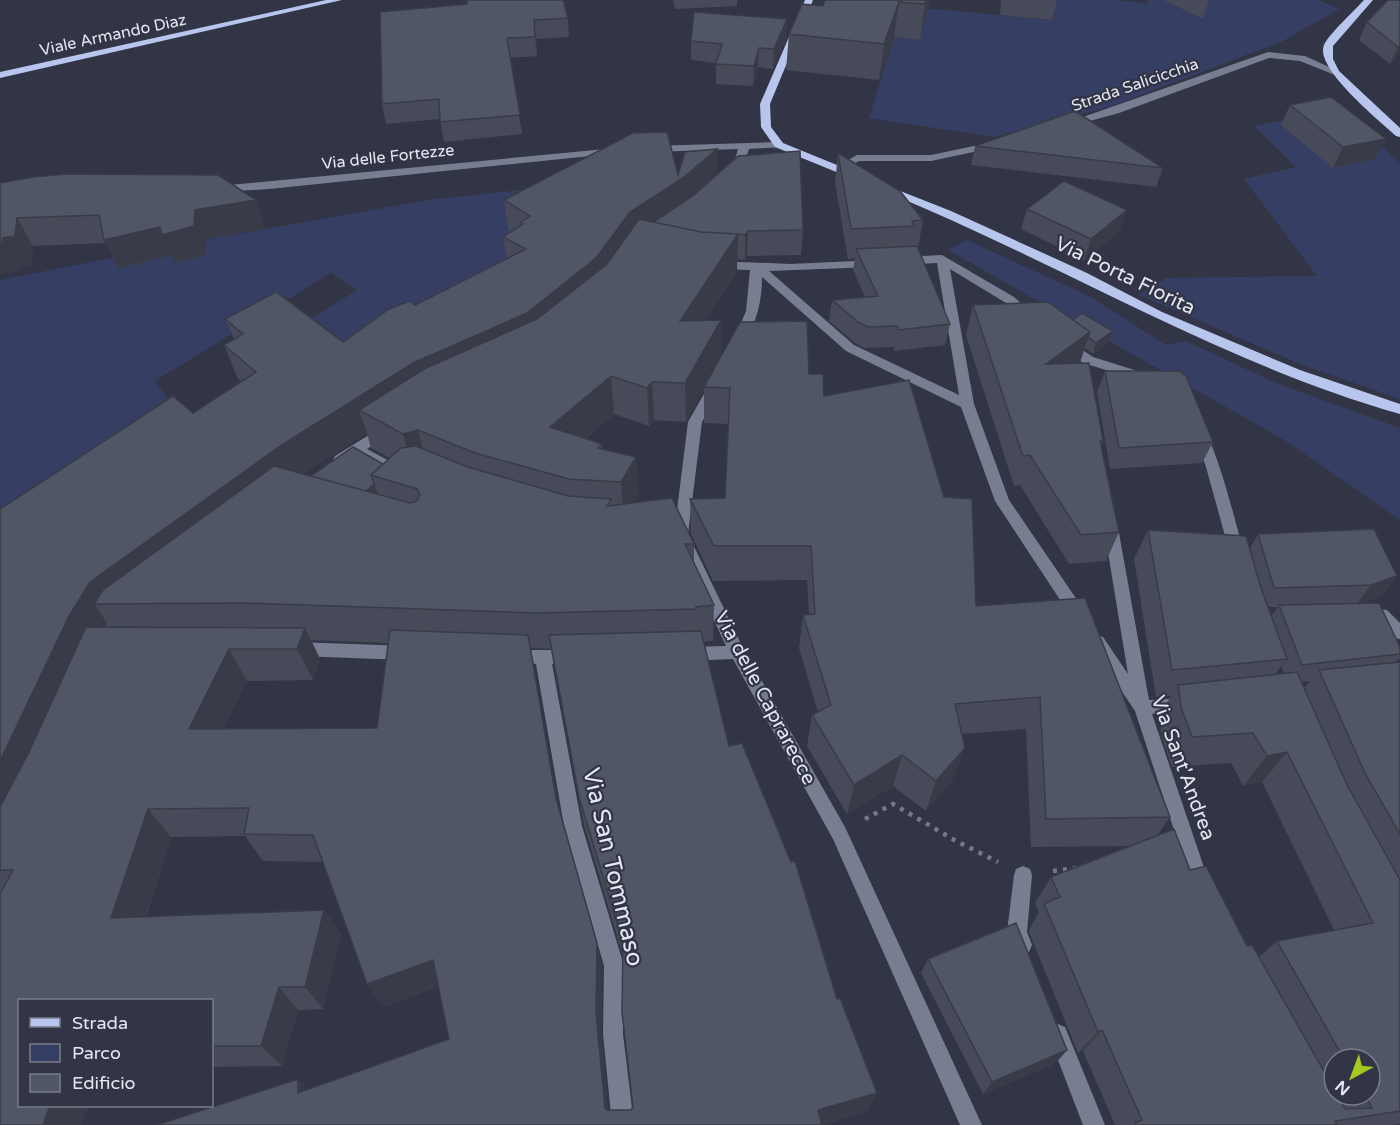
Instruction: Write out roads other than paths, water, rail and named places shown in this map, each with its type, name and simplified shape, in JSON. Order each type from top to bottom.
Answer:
[{"type":"main road","name":"Viale Armando Diaz","points":[[0,75],[338,0]]},
{"type":"main road","points":[[779,145],[766,127],[765,104],[809,0]]},
{"type":"main road","points":[[1368,0],[1328,46],[1328,59],[1335,72],[1400,134]]},
{"type":"main road","name":"Via Porta Fiorita","points":[[779,145],[947,213],[1083,276],[1158,315],[1295,373],[1400,409]]},
{"type":"street","name":"Strada Salicicchia","points":[[1059,126],[1115,111],[1268,55],[1302,58],[1335,72]]},
{"type":"street","points":[[837,169],[857,158],[931,158],[1003,142]]},
{"type":"street","name":"Via delle Fortezze","points":[[207,189],[279,186],[540,156],[701,146],[779,145]]},
{"type":"street","points":[[724,184],[738,172],[744,147]]},
{"type":"street","points":[[701,264],[790,268],[942,259],[1010,300],[1036,321]]},
{"type":"street","name":"Via Sant'Andrea","points":[[942,259],[967,404],[1002,501],[1142,708],[1189,854],[1210,908]]},
{"type":"street","points":[[735,349],[752,317],[756,299],[756,266]]},
{"type":"street","points":[[756,266],[850,348],[967,404]]},
{"type":"street","points":[[1054,334],[1088,360],[1154,381]]},
{"type":"street","points":[[1087,380],[1088,360]]},
{"type":"street","name":"Via delle Caprarecce","points":[[718,380],[695,422],[677,525],[737,652],[839,833],[969,1122]]},
{"type":"street","points":[[330,466],[401,419]]},
{"type":"street","points":[[1197,425],[1213,467],[1241,570]]},
{"type":"street","points":[[357,449],[407,481]]},
{"type":"street","points":[[1107,502],[1142,708],[1200,703]]},
{"type":"street","points":[[1358,615],[1381,614],[1400,633]]},
{"type":"street","points":[[275,648],[427,654]]},
{"type":"street","points":[[669,654],[737,652]]},
{"type":"street","points":[[497,656],[589,657]]},
{"type":"street","name":"Via San Tommaso","points":[[543,658],[573,826],[614,966],[612,1034],[623,1125]]},
{"type":"street","points":[[1023,875],[1017,932],[1030,964]]},
{"type":"street","points":[[1051,1018],[1094,1125]]}]
